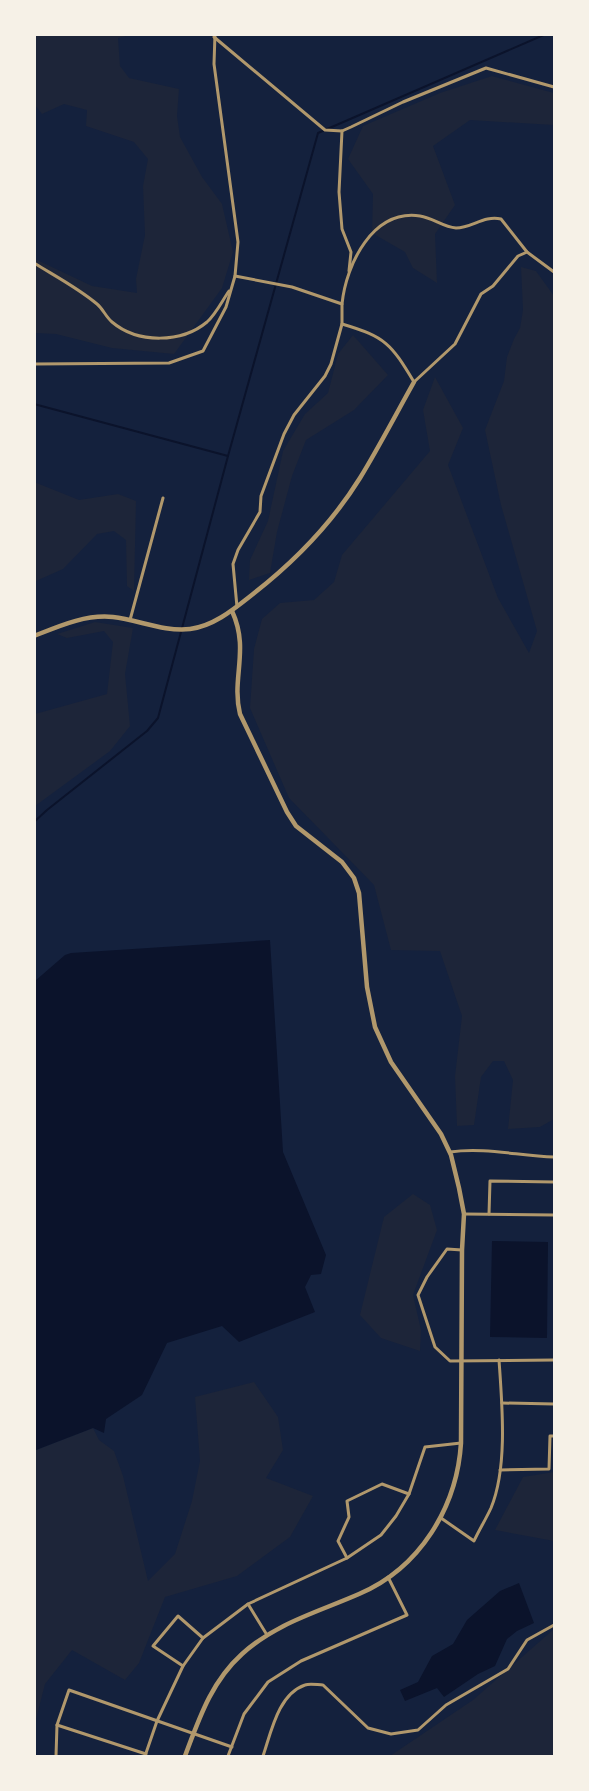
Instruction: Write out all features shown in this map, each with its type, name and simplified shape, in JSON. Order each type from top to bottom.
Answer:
[{"type":"street","points":[[215,36],[325,130],[342,131],[403,102],[486,68],[555,87]]},
{"type":"street","points":[[34,364],[169,363],[203,351],[226,307],[235,276],[238,242],[214,64],[215,36]]},
{"type":"street","points":[[342,131],[339,192],[342,229],[351,252],[349,275]]},
{"type":"street","points":[[237,607],[233,564],[238,550],[260,512],[261,496],[284,434],[294,415],[325,376],[331,364],[342,324],[344,290],[349,275],[361,249],[380,226],[408,215],[432,219],[456,228],[489,218],[501,219],[527,252],[555,272]]},
{"type":"street","points":[[34,636],[88,617],[112,617],[178,630],[195,628],[232,611],[278,575],[316,536],[359,480],[414,382],[455,344],[481,294],[492,286],[518,256],[527,252]]},
{"type":"street","points":[[34,263],[99,305],[118,326],[153,338],[169,338],[198,329],[210,320],[230,290]]},
{"type":"street","points":[[235,276],[292,287],[342,304]]},
{"type":"street","points":[[342,324],[369,332],[390,346],[414,382]]},
{"type":"street","points":[[130,620],[163,498]]},
{"type":"street","points":[[185,1756],[203,1709],[218,1681],[241,1654],[267,1635],[301,1617],[362,1593],[388,1577],[423,1545],[441,1518],[454,1487],[460,1465],[461,1443],[464,1214],[450,1152],[430,1116],[391,1062],[375,1027],[367,987],[359,893],[354,878],[342,862],[297,826],[283,804],[244,725],[237,703],[242,648],[232,611]]},
{"type":"street","points":[[450,1152],[465,1150],[555,1156]]},
{"type":"street","points":[[489,1214],[490,1181],[555,1182]]},
{"type":"street","points":[[464,1214],[555,1215]]},
{"type":"street","points":[[462,1250],[447,1249],[427,1277],[418,1295],[435,1347],[450,1361],[555,1360]]},
{"type":"street","points":[[441,1518],[474,1541],[492,1507],[500,1470],[502,1403],[499,1360]]},
{"type":"street","points":[[502,1403],[555,1404]]},
{"type":"street","points":[[500,1470],[549,1469],[550,1436],[555,1436]]},
{"type":"street","points":[[57,1725],[145,1755],[157,1721],[183,1666],[202,1638],[248,1604],[347,1558],[381,1535],[409,1494],[425,1447],[461,1443]]},
{"type":"street","points":[[347,1558],[338,1541],[349,1517],[347,1502],[382,1484],[409,1494]]},
{"type":"street","points":[[228,1756],[244,1714],[268,1682],[301,1661],[407,1616],[388,1577]]},
{"type":"street","points":[[248,1604],[267,1635]]},
{"type":"street","points":[[183,1666],[153,1646],[178,1616],[202,1638]]},
{"type":"street","points":[[263,1756],[279,1711],[291,1693],[306,1684],[324,1685],[368,1728],[391,1734],[418,1730],[446,1705],[508,1669],[527,1640],[555,1624]]},
{"type":"street","points":[[56,1756],[57,1725],[69,1690],[232,1747]]},
{"type":"shaded area","points":[[35,35],[130,35],[118,38],[120,66],[129,78],[179,89],[177,116],[180,137],[202,177],[222,204],[233,252],[222,288],[174,354],[112,348],[56,334],[35,333],[35,259],[92,286],[137,293],[136,279],[145,235],[143,186],[148,159],[134,142],[86,126],[87,110],[64,104],[42,114],[35,105]]},
{"type":"shaded area","points":[[492,76],[554,93],[554,125],[470,120],[433,146],[455,205],[435,234],[437,283],[413,268],[405,252],[372,233],[373,194],[348,159],[363,126],[440,93]]},
{"type":"shaded area","points":[[521,267],[536,271],[554,296],[554,1119],[540,1127],[508,1129],[513,1080],[504,1061],[493,1061],[481,1077],[474,1125],[457,1126],[455,1076],[462,1016],[440,951],[391,950],[374,885],[289,798],[250,708],[254,649],[262,619],[280,603],[314,600],[334,582],[342,555],[430,451],[423,410],[435,377],[463,428],[448,465],[498,598],[529,653],[537,631],[501,505],[485,430],[504,381],[507,357],[520,328],[523,310]]},
{"type":"shaded area","points":[[353,335],[388,375],[354,410],[306,440],[292,476],[277,532],[270,573],[249,580],[250,560],[268,521],[283,451],[305,414],[328,393],[338,354]]},
{"type":"shaded area","points":[[34,482],[79,500],[118,494],[136,501],[134,591],[127,586],[126,540],[114,531],[97,534],[63,569],[35,580]]},
{"type":"shaded area","points":[[95,622],[133,628],[125,674],[130,726],[110,751],[35,806],[35,714],[107,694],[113,642],[104,631],[67,638],[57,634]]},
{"type":"shaded area","points":[[270,940],[283,1152],[326,1255],[321,1274],[311,1275],[305,1287],[315,1312],[239,1342],[222,1326],[167,1343],[142,1395],[106,1419],[104,1433],[93,1428],[36,1450],[35,1457],[35,981],[65,955],[71,953]]},
{"type":"shaded area","points":[[413,1194],[430,1205],[437,1230],[413,1295],[421,1330],[420,1351],[381,1338],[360,1315],[384,1217]]},
{"type":"shaded area","points":[[492,1241],[548,1242],[547,1338],[490,1337]]},
{"type":"shaded area","points":[[254,1382],[278,1417],[283,1450],[266,1478],[313,1496],[290,1537],[237,1576],[165,1597],[139,1663],[125,1680],[72,1650],[45,1684],[35,1723],[34,1457],[36,1450],[93,1428],[99,1440],[114,1451],[123,1476],[148,1581],[175,1554],[192,1501],[200,1461],[195,1397]]},
{"type":"shaded area","points":[[554,1472],[554,1541],[495,1530],[523,1477]]},
{"type":"shaded area","points":[[519,1583],[534,1623],[507,1639],[495,1666],[478,1674],[444,1697],[437,1688],[405,1701],[400,1690],[418,1682],[432,1656],[453,1644],[467,1620],[500,1591]]},
{"type":"shaded area","points":[[554,1629],[554,1756],[390,1756],[473,1700]]},
{"type":"waterway","points":[[34,822],[147,731],[158,718],[318,133],[546,34]]},
{"type":"waterway","points":[[34,404],[228,456]]}]
